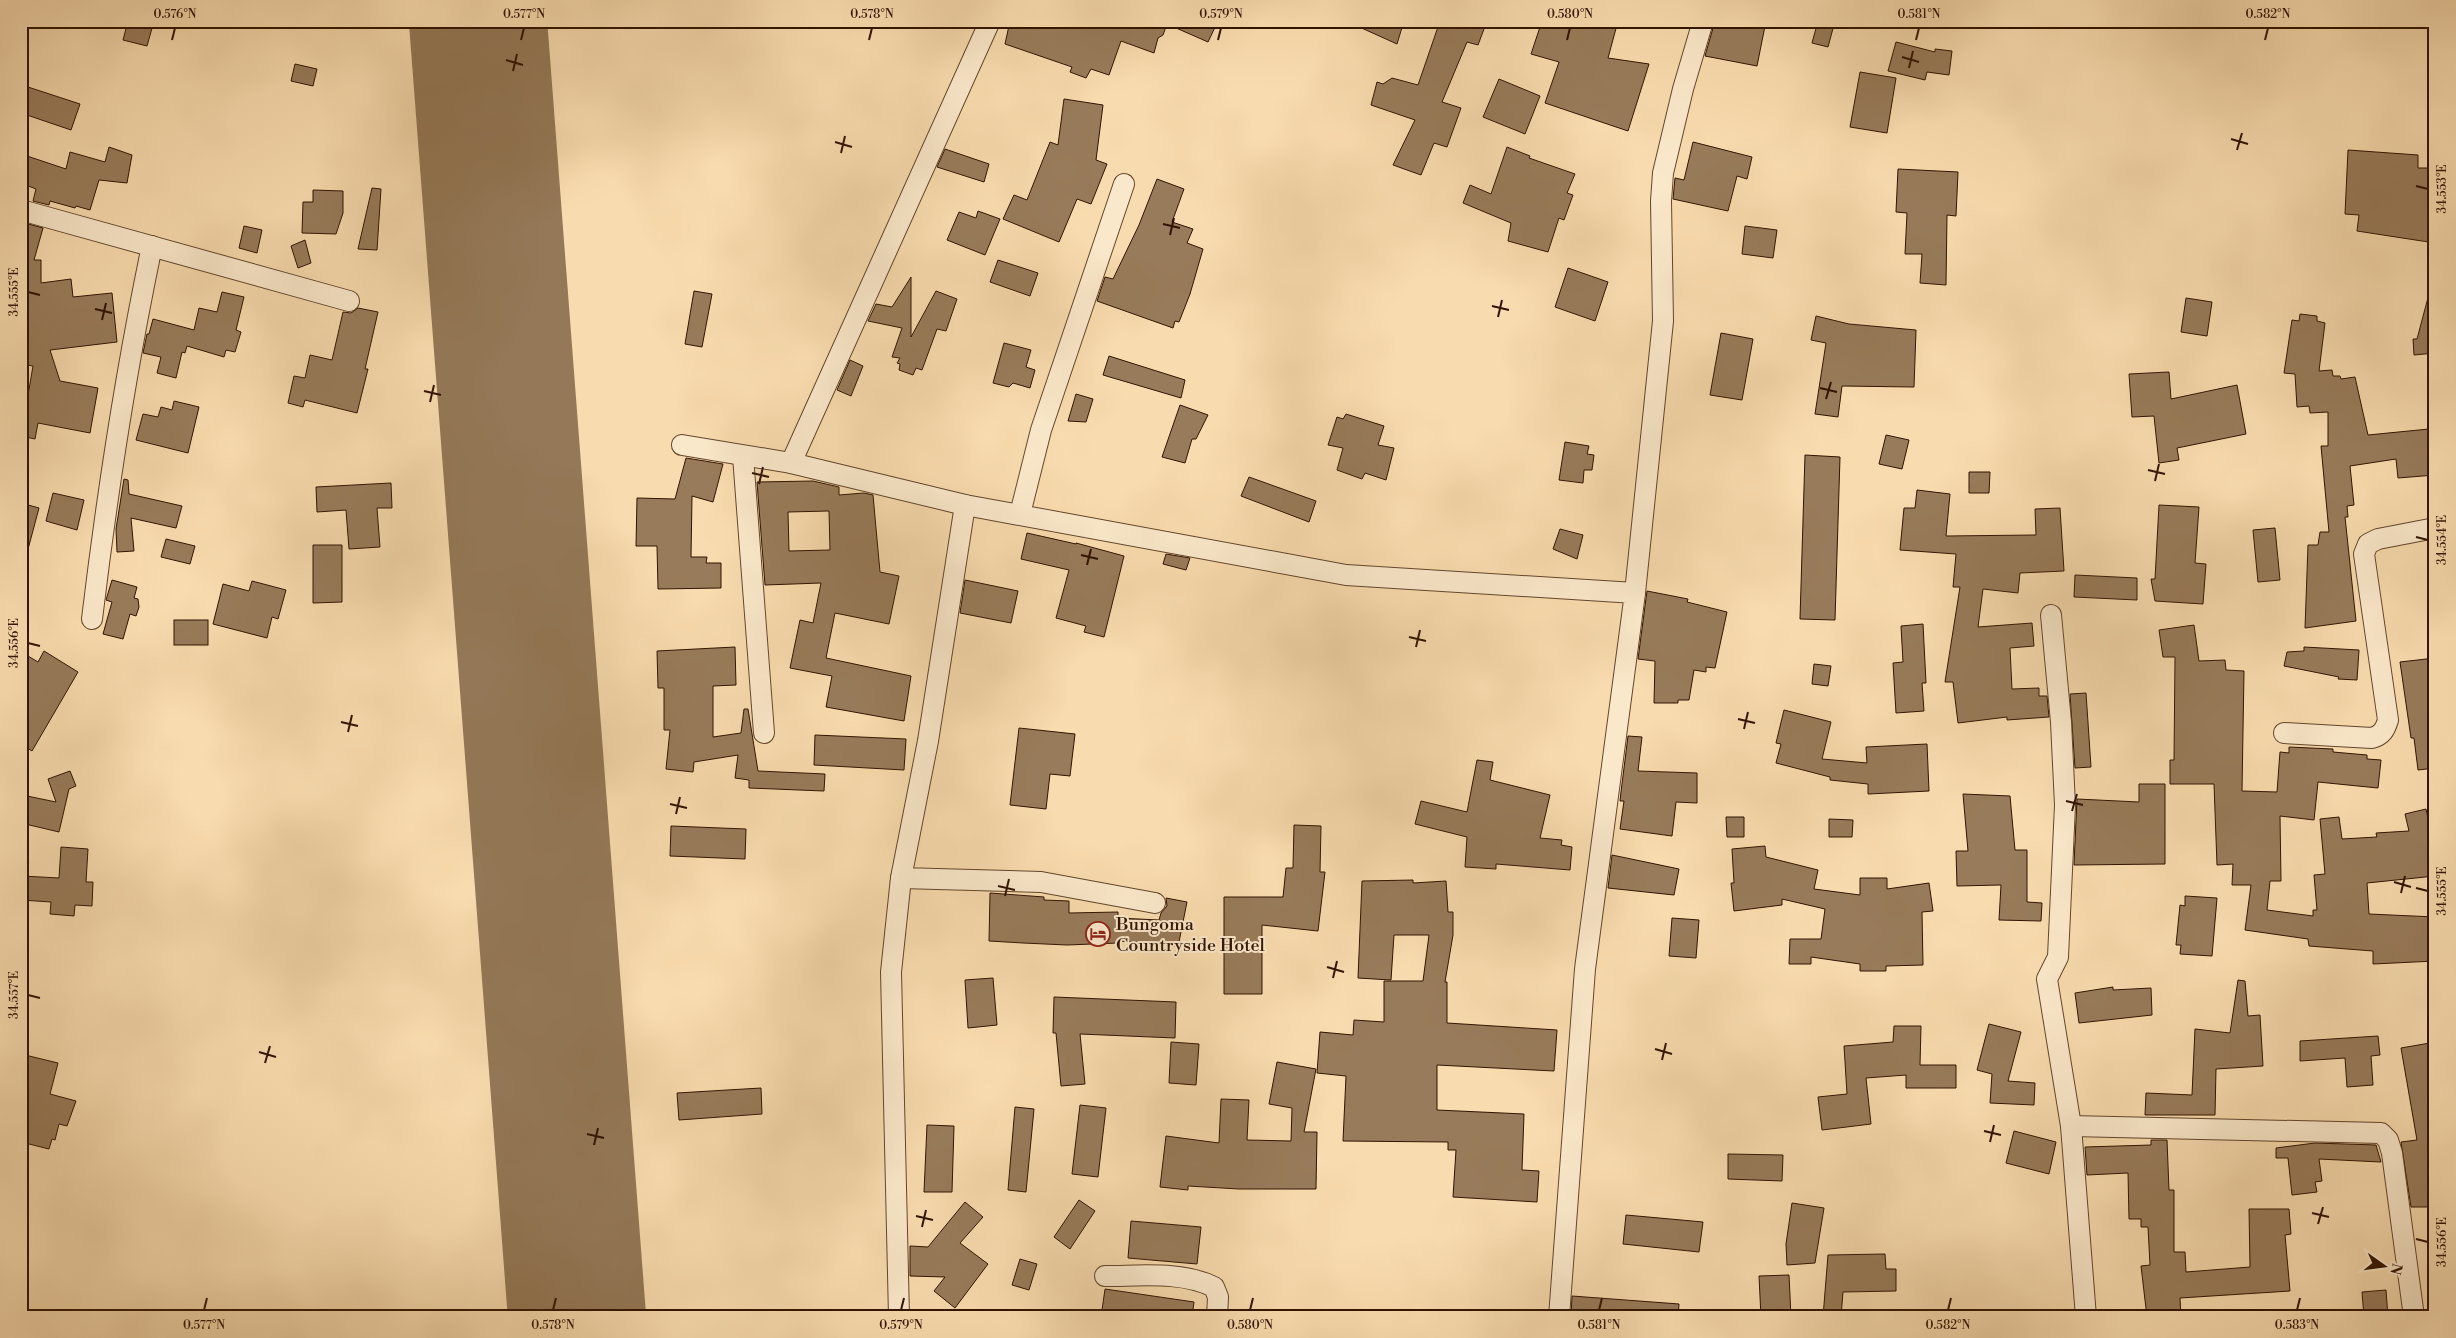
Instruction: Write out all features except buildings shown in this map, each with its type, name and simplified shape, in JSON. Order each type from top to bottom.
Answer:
[{"type":"street","points":[[791,463],[990,21]]},
{"type":"street","points":[[1559,1317],[1585,969],[1635,592],[1663,321],[1662,173],[1703,21]]},
{"type":"street","points":[[1020,514],[1042,430],[1080,310],[1124,184]]},
{"type":"street","points":[[21,210],[349,301]]},
{"type":"street","points":[[92,619],[105,516],[131,344],[152,246]]},
{"type":"street","points":[[682,445],[791,463],[965,505],[1346,575],[1635,592]]},
{"type":"street","points":[[743,456],[764,733]]},
{"type":"street","points":[[899,1317],[891,972],[901,878],[928,741],[965,505]]},
{"type":"street","points":[[2284,733],[2372,738],[2380,735],[2386,728],[2388,720],[2364,554],[2368,544],[2378,540],[2435,528]]},
{"type":"street","points":[[2051,615],[2061,722],[2065,805],[2058,957],[2047,979],[2071,1126],[2086,1317]]},
{"type":"street","points":[[901,878],[1041,882],[1155,902]]},
{"type":"street","points":[[2071,1126],[2381,1133],[2388,1140],[2392,1153],[2414,1317]]},
{"type":"street","points":[[1105,1276],[1184,1277],[1203,1281],[1214,1287],[1218,1297],[1217,1317]]},
{"type":"runway","points":[[478,21],[577,1317]]},
{"type":"place","name":"Bungoma Countryside Hotel","points":[[1098,934]]}]
